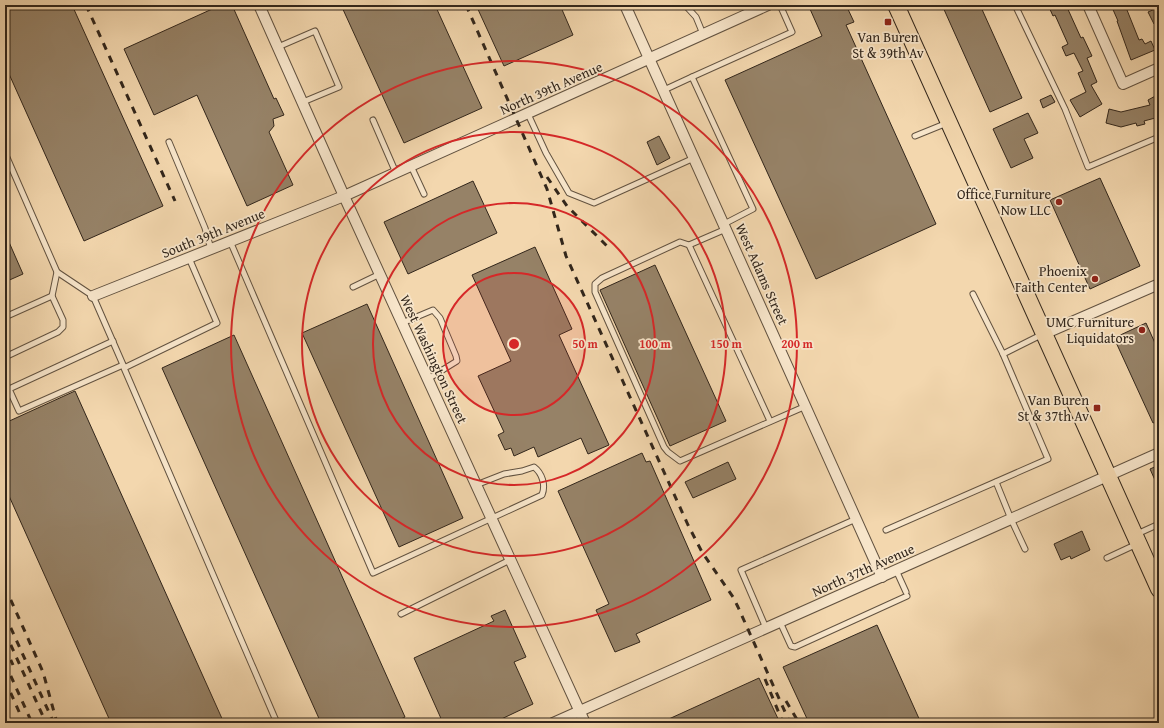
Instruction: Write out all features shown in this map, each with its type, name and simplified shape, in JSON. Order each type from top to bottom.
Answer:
[{"type":"main road","points":[[896,5],[1159,589]]},
{"type":"street","name":"West Washington Street","points":[[259,5],[344,196],[584,723]]},
{"type":"street","name":"West Adams Street","points":[[626,5],[882,577]]},
{"type":"street","name":"North 39th Avenue","points":[[344,196],[768,5]]},
{"type":"street","points":[[1088,5],[1123,84],[1159,68]]},
{"type":"street","name":"South 39th Avenue","points":[[93,296],[344,196]]},
{"type":"street","points":[[1044,334],[1159,284]]},
{"type":"street","name":"North 37th Avenue","points":[[553,723],[1159,453]]},
{"type":"lane","points":[[685,5],[696,17],[704,34]]},
{"type":"lane","points":[[664,90],[792,32],[780,5]]},
{"type":"lane","points":[[1015,5],[1065,109],[1088,167],[1159,137]]},
{"type":"lane","points":[[278,47],[315,31],[339,86],[303,102]]},
{"type":"lane","points":[[692,77],[753,209],[689,245],[680,242],[602,278],[595,284],[595,288],[664,447],[676,459],[680,461],[806,406]]},
{"type":"lane","points":[[528,114],[546,153],[569,193],[594,203],[694,158]]},
{"type":"lane","points":[[373,120],[396,173]]},
{"type":"lane","points":[[915,136],[948,122]]},
{"type":"lane","points":[[168,142],[205,228],[211,249]]},
{"type":"lane","points":[[5,153],[57,272],[93,296],[277,723]]},
{"type":"lane","points":[[411,166],[424,194]]},
{"type":"lane","points":[[230,242],[373,573],[542,495],[544,489],[540,475],[534,467],[504,474],[476,485]]},
{"type":"lane","points":[[689,245],[770,421]]},
{"type":"lane","points":[[112,341],[9,389],[19,412],[217,323],[189,258]]},
{"type":"lane","points":[[5,357],[58,332],[63,327],[63,320],[52,296],[57,272]]},
{"type":"lane","points":[[352,287],[380,274]]},
{"type":"lane","points":[[886,530],[1048,459],[1003,354],[973,294]]},
{"type":"lane","points":[[5,317],[52,296]]},
{"type":"lane","points":[[402,323],[433,310],[440,318],[456,356],[457,362],[428,379]]},
{"type":"lane","points":[[1003,354],[1044,334]]},
{"type":"lane","points":[[996,482],[1010,519],[1025,549]]},
{"type":"lane","points":[[766,628],[741,570],[856,519]]},
{"type":"lane","points":[[1107,558],[1159,524]]},
{"type":"lane","points":[[401,614],[510,560]]},
{"type":"lane","points":[[780,622],[791,646],[795,646],[907,594],[896,570]]},
{"type":"building","points":[[5,5],[72,5],[163,206],[84,241],[5,65]]},
{"type":"building","points":[[221,5],[232,5],[274,99],[276,98],[284,115],[273,119],[274,126],[269,132],[293,185],[247,206],[197,95],[154,115],[124,49]]},
{"type":"building","points":[[341,5],[435,5],[482,108],[404,143]]},
{"type":"building","points":[[476,5],[560,5],[573,35],[504,66]]},
{"type":"building","points":[[820,5],[846,5],[854,22],[846,25],[936,224],[816,279],[725,80],[822,36],[810,9]]},
{"type":"building","points":[[942,5],[980,5],[1022,98],[990,112]]},
{"type":"building","points":[[1048,5],[1066,5],[1081,38],[1083,37],[1092,56],[1087,58],[1097,82],[1091,85],[1102,104],[1080,117],[1070,100],[1086,92],[1078,73],[1083,71],[1074,53],[1066,56],[1062,47],[1068,44],[1055,15],[1053,16]]},
{"type":"building","points":[[1111,5],[1125,5],[1139,40],[1142,39],[1145,44],[1151,41],[1155,50],[1131,60]]},
{"type":"building","points":[[1155,9],[1159,17],[1159,21],[1154,24],[1148,12]]},
{"type":"building","points":[[1159,94],[1159,117],[1144,121],[1145,124],[1137,126],[1136,123],[1121,127],[1106,123],[1109,109],[1121,112],[1150,105],[1148,100]]},
{"type":"building","points":[[1051,95],[1055,102],[1043,108],[1040,100]]},
{"type":"building","points":[[1028,113],[1038,133],[1024,139],[1033,158],[1011,168],[993,129]]},
{"type":"building","points":[[659,136],[670,158],[657,165],[647,142]]},
{"type":"building","points":[[1100,178],[1140,266],[1090,289],[1050,200]]},
{"type":"building","points":[[473,181],[497,233],[408,274],[384,222]]},
{"type":"building","points":[[5,233],[23,274],[5,282]]},
{"type":"building","points":[[535,247],[572,329],[559,335],[609,445],[588,454],[581,438],[538,457],[534,447],[514,456],[511,448],[505,450],[498,435],[504,432],[478,376],[511,361],[472,275]]},
{"type":"building","points":[[655,265],[726,421],[670,446],[600,290]]},
{"type":"building","points":[[367,304],[463,518],[399,547],[302,333]]},
{"type":"building","points":[[1146,323],[1159,352],[1159,421],[1153,423],[1114,338]]},
{"type":"building","points":[[234,335],[405,717],[393,723],[321,723],[162,368]]},
{"type":"building","points":[[75,391],[224,723],[111,723],[5,487],[5,423]]},
{"type":"building","points":[[642,453],[646,462],[650,461],[711,600],[636,634],[640,642],[615,652],[596,610],[609,604],[558,491]]},
{"type":"building","points":[[728,462],[736,479],[693,498],[685,482]]},
{"type":"building","points":[[1159,465],[1159,489],[1150,469]]},
{"type":"building","points":[[1082,531],[1090,550],[1071,559],[1070,556],[1061,560],[1054,544]]},
{"type":"building","points":[[505,610],[526,657],[514,662],[533,704],[493,723],[443,723],[414,658],[494,621],[491,616]]},
{"type":"building","points":[[877,625],[921,723],[809,723],[783,667]]},
{"type":"building","points":[[759,678],[780,723],[660,723]]},
{"type":"railway","points":[[86,5],[175,201]]},
{"type":"railway","points":[[466,5],[547,189],[566,256],[688,525],[702,552],[733,597],[790,723]]},
{"type":"railway","points":[[547,177],[567,206],[609,248]]},
{"type":"railway","points":[[5,587],[43,672],[57,723]]},
{"type":"railway","points":[[5,615],[52,719]]},
{"type":"railway","points":[[5,632],[46,723]]},
{"type":"railway","points":[[5,647],[13,665]]},
{"type":"railway","points":[[5,663],[32,723]]},
{"type":"railway","points":[[765,679],[783,723]]},
{"type":"railway","points":[[5,680],[24,723]]},
{"type":"railway","points":[[786,701],[799,723]]},
{"type":"railway","points":[[5,711],[10,723]]},
{"type":"place","name":"Van Buren St & 39th Av","points":[[888,22]]},
{"type":"place","name":"Office Furniture Now LLC","points":[[1059,202]]},
{"type":"place","name":"Phoenix Faith Center","points":[[1095,279]]},
{"type":"place","name":"UMC Furniture Liquidators","points":[[1142,330]]},
{"type":"place","name":"Van Buren St & 37th Av","points":[[1097,408]]}]
